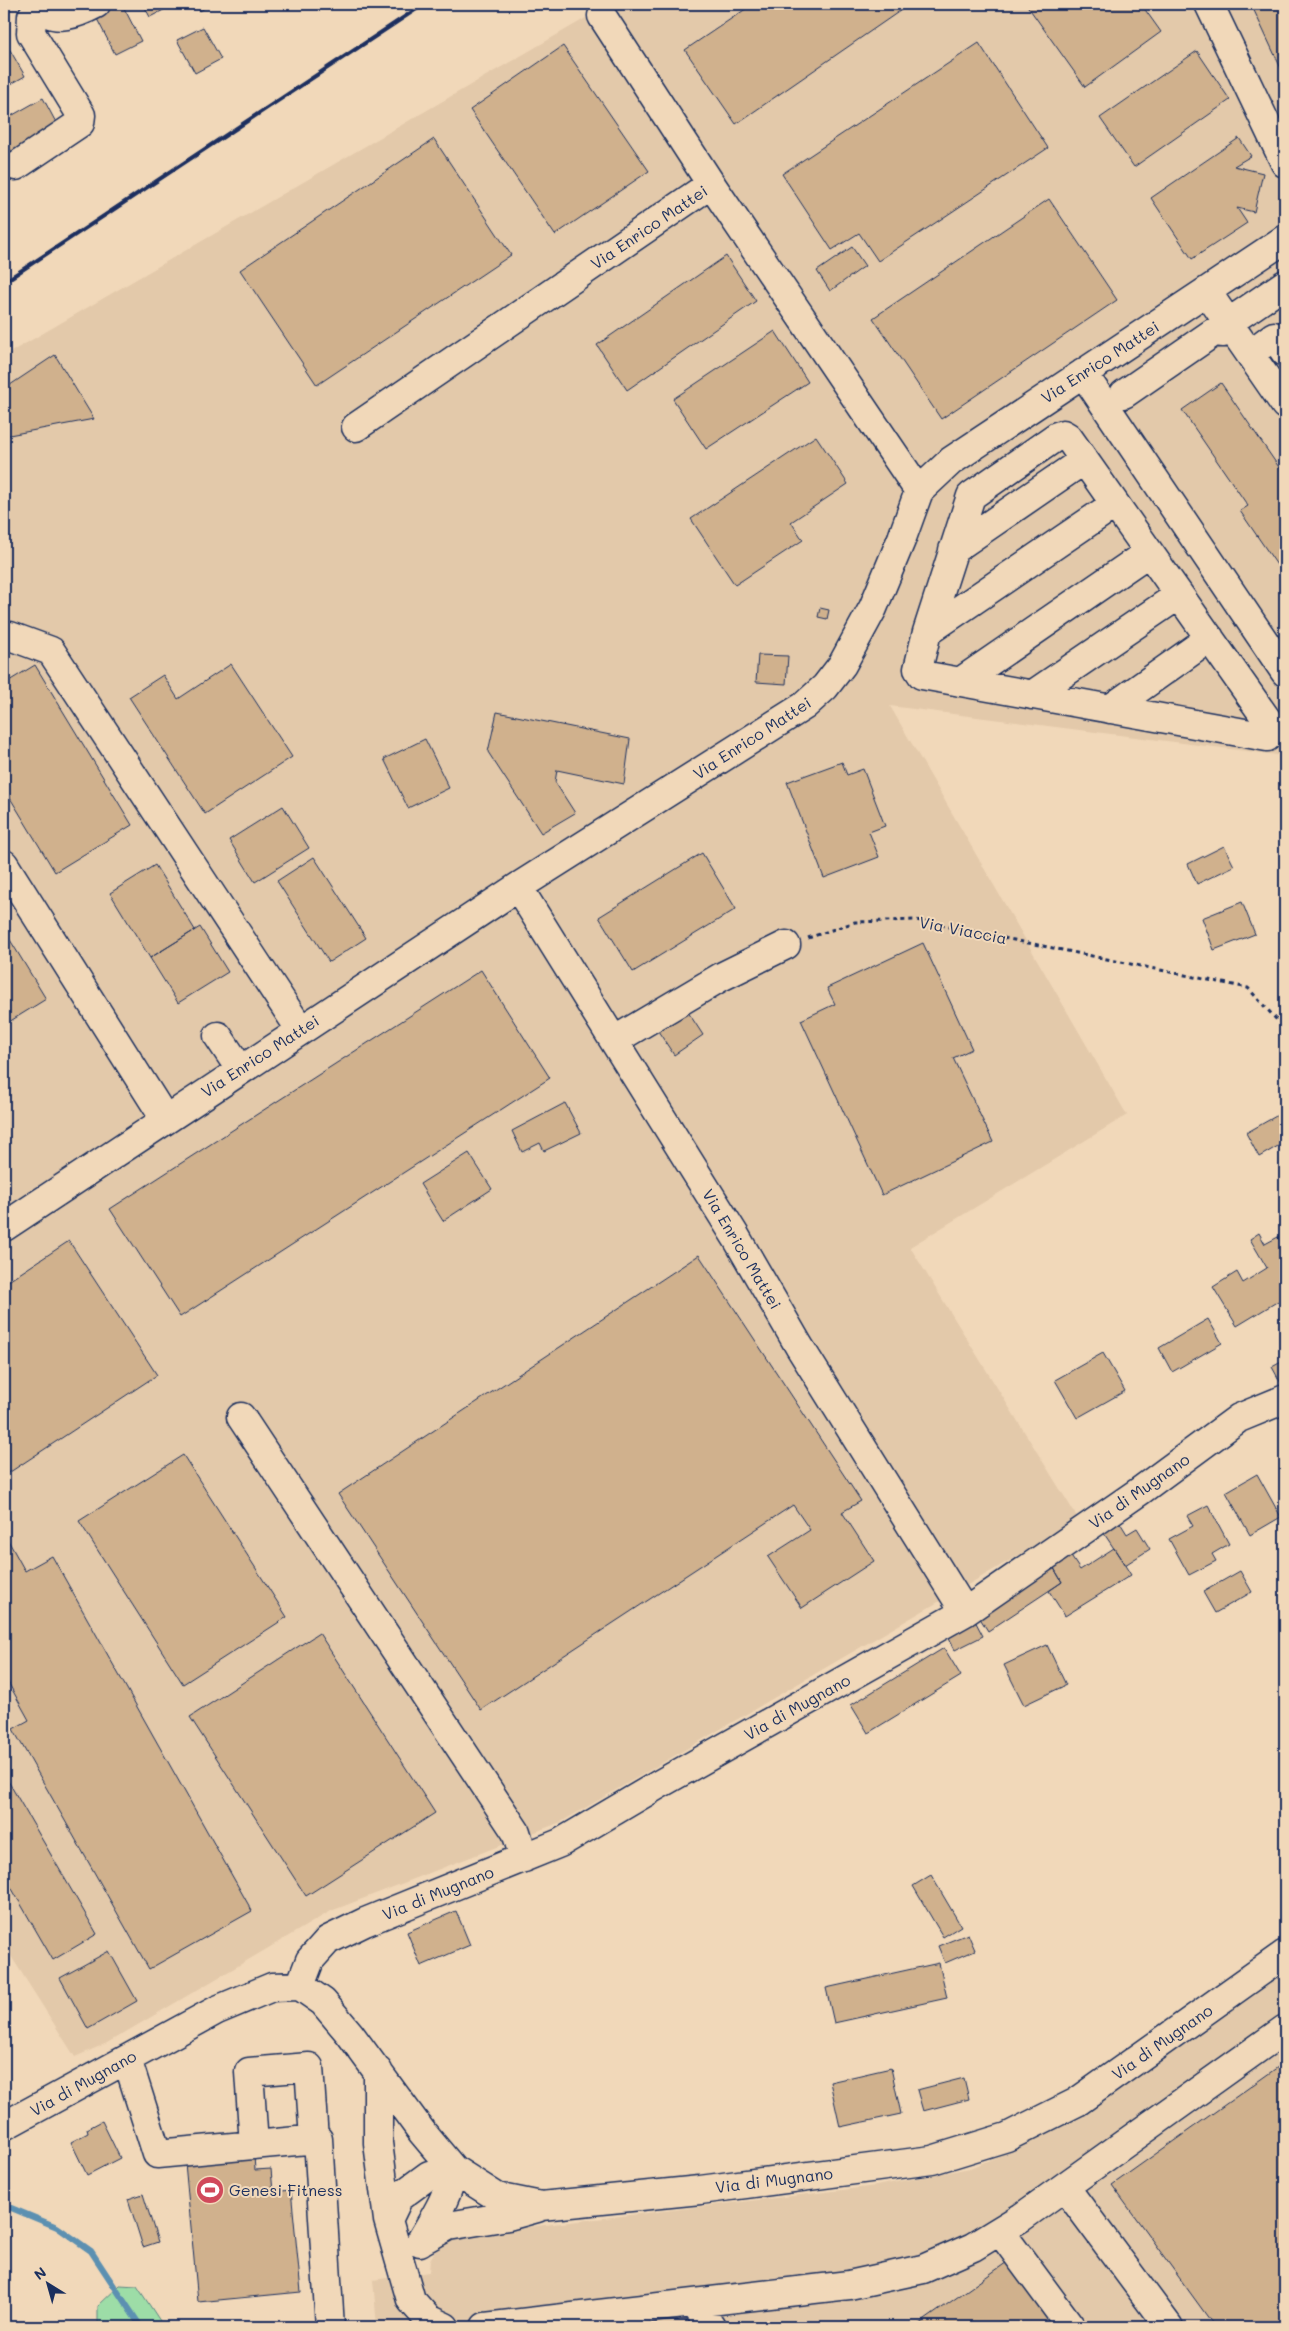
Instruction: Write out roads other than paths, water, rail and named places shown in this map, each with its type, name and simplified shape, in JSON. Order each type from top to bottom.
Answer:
[{"type":"street","points":[[16,166],[80,124],[80,115],[31,33],[32,16],[39,5],[56,15],[76,15],[96,4]]},
{"type":"street","points":[[1209,4],[1285,163]]},
{"type":"street","points":[[602,16],[711,184]]},
{"type":"street","name":"Via Enrico Mattei","points":[[356,427],[711,184],[919,491]]},
{"type":"street","name":"Via Enrico Mattei","points":[[4,1227],[300,1029],[518,887],[796,711],[825,687],[842,665],[873,608],[919,491],[951,461],[1285,239]]},
{"type":"street","points":[[1124,394],[1214,332],[1224,333],[1230,326],[1285,284]]},
{"type":"street","points":[[1207,292],[1285,405]]},
{"type":"street","points":[[1250,354],[1274,336],[1285,352]]},
{"type":"street","points":[[1083,373],[1280,664],[1239,680]]},
{"type":"street","points":[[1063,434],[1068,437],[1115,504],[1272,728],[1267,737],[922,675],[918,669],[927,632],[953,550],[971,496],[977,490],[1057,436],[1063,434]]},
{"type":"street","points":[[953,550],[1084,460]]},
{"type":"street","points":[[927,632],[1115,504]]},
{"type":"street","points":[[960,682],[1149,552]]},
{"type":"street","points":[[1032,695],[1179,595]]},
{"type":"street","points":[[4,637],[10,636],[51,651],[300,1029]]},
{"type":"street","points":[[1110,709],[1210,638]]},
{"type":"street","points":[[4,864],[165,1119]]},
{"type":"street","name":"Via Enrico Mattei","points":[[518,887],[615,1040],[736,1237],[804,1354],[965,1612]]},
{"type":"street","points":[[615,1040],[721,977],[786,945]]},
{"type":"street","points":[[218,1036],[240,1069]]},
{"type":"street","name":"Via di Mugnano","points":[[300,1986],[310,1960],[328,1940],[365,1922],[560,1843],[658,1785],[965,1612],[1140,1491],[1239,1418],[1285,1398]]},
{"type":"street","points":[[241,1417],[516,1832],[524,1858]]},
{"type":"street","name":"Via di Mugnano","points":[[4,2126],[217,2010],[272,1986],[300,1986],[324,2002],[378,2071],[422,2132],[453,2169],[497,2197],[541,2206],[700,2190],[932,2160],[1007,2137],[1077,2102],[1285,1954]]},
{"type":"street","points":[[485,2327],[849,2285],[923,2269],[972,2247],[1000,2231],[1065,2187],[1285,2029]]},
{"type":"street","points":[[127,2059],[157,2154],[318,2139],[330,2327]]},
{"type":"street","points":[[254,2145],[249,2072],[308,2067],[314,2140]]},
{"type":"street","points":[[378,2071],[378,2143],[388,2220],[411,2300],[428,2319],[445,2327]]},
{"type":"street","points":[[388,2220],[399,2197],[429,2175],[453,2169],[451,2185],[443,2204],[420,2242],[401,2262]]},
{"type":"street","points":[[1065,2187],[1169,2327]]},
{"type":"street","points":[[420,2242],[448,2226],[508,2216],[541,2206]]},
{"type":"street","points":[[1000,2231],[1071,2327]]},
{"type":"street","points":[[694,2303],[711,2327]]},
{"type":"waterway","points":[[4,2205],[57,2227],[91,2251],[141,2327]]},
{"type":"railway","points":[[4,282],[424,4]]},
{"type":"place","name":"Genesi Fitness","points":[[210,2190]]}]
